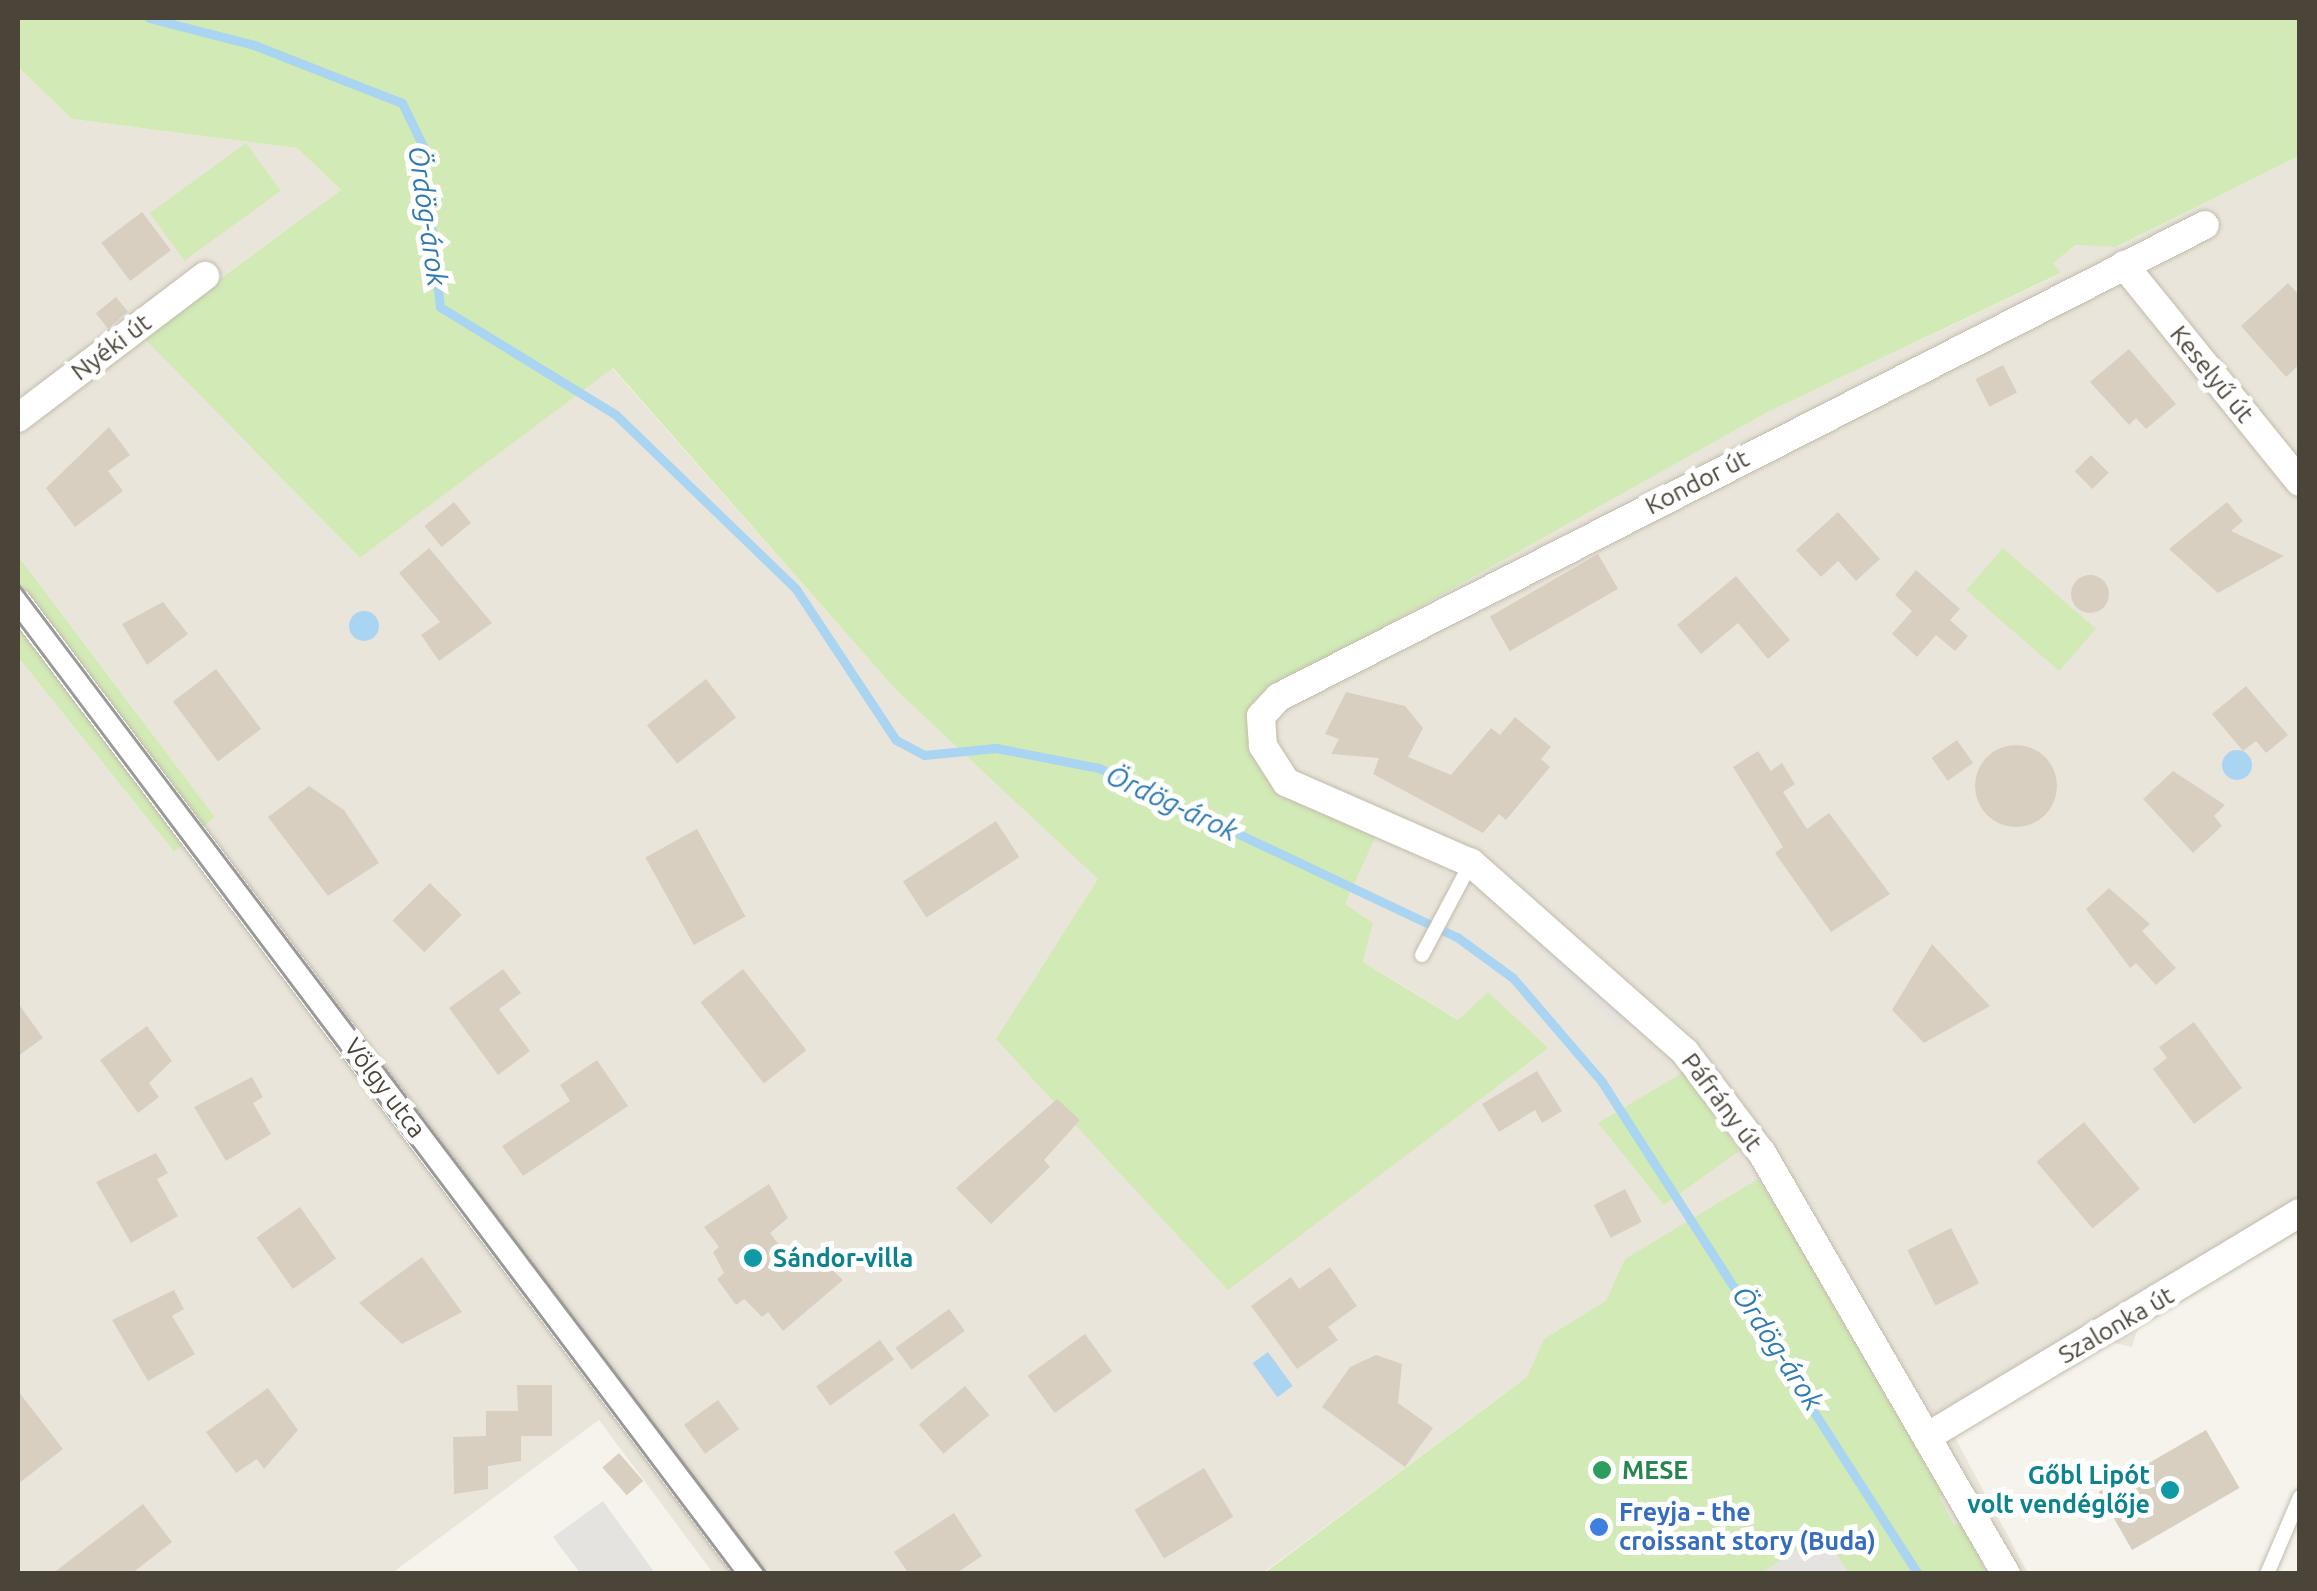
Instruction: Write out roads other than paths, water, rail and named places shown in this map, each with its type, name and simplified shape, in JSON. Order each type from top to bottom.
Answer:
[{"type":"street","name":"Kondor út","points":[[1286,782],[1261,730],[1278,696],[2205,225]]},
{"type":"street","name":"Keselyű út","points":[[2124,265],[2300,482]]},
{"type":"street","name":"Nyéki út","points":[[18,418],[204,276]]},
{"type":"street","name":"Völgy utca","points":[[18,602],[750,1574]]},
{"type":"street","name":"Páfrány út","points":[[1286,782],[1471,862],[1686,1052],[1761,1152],[1930,1436],[2006,1574]]},
{"type":"street","name":"Szalonka út","points":[[1930,1436],[2300,1213]]},
{"type":"lane","points":[[1422,955],[1471,862]]},
{"type":"lane","points":[[2266,1574],[2300,1497]]},
{"type":"water","points":[[364,611],[375,615],[379,626],[375,637],[364,641],[353,637],[349,626],[353,615]]},
{"type":"water","points":[[2237,750],[2248,754],[2252,765],[2248,776],[2237,780],[2226,776],[2222,765],[2226,754]]},
{"type":"water","points":[[1268,1352],[1293,1386],[1277,1397],[1253,1363]]},
{"type":"waterway","name":"Ördög-árok","points":[[149,18],[254,45],[402,103],[423,146],[440,307],[616,415],[796,589],[896,740],[924,755],[996,748],[1099,768],[1457,937],[1513,978],[1602,1082],[1918,1574]]},
{"type":"tram line","points":[[18,584],[767,1574]]},
{"type":"tram line","points":[[18,621],[735,1574]]},
{"type":"place","name":"Sándor-villa","points":[[753,1258]]},
{"type":"place","name":"MESE","points":[[1602,1470]]},
{"type":"place","name":"Gőbl Lipót volt vendéglője","points":[[2170,1490]]},
{"type":"place","name":"Freyja - the croissant story (Buda)","points":[[1599,1527]]}]
